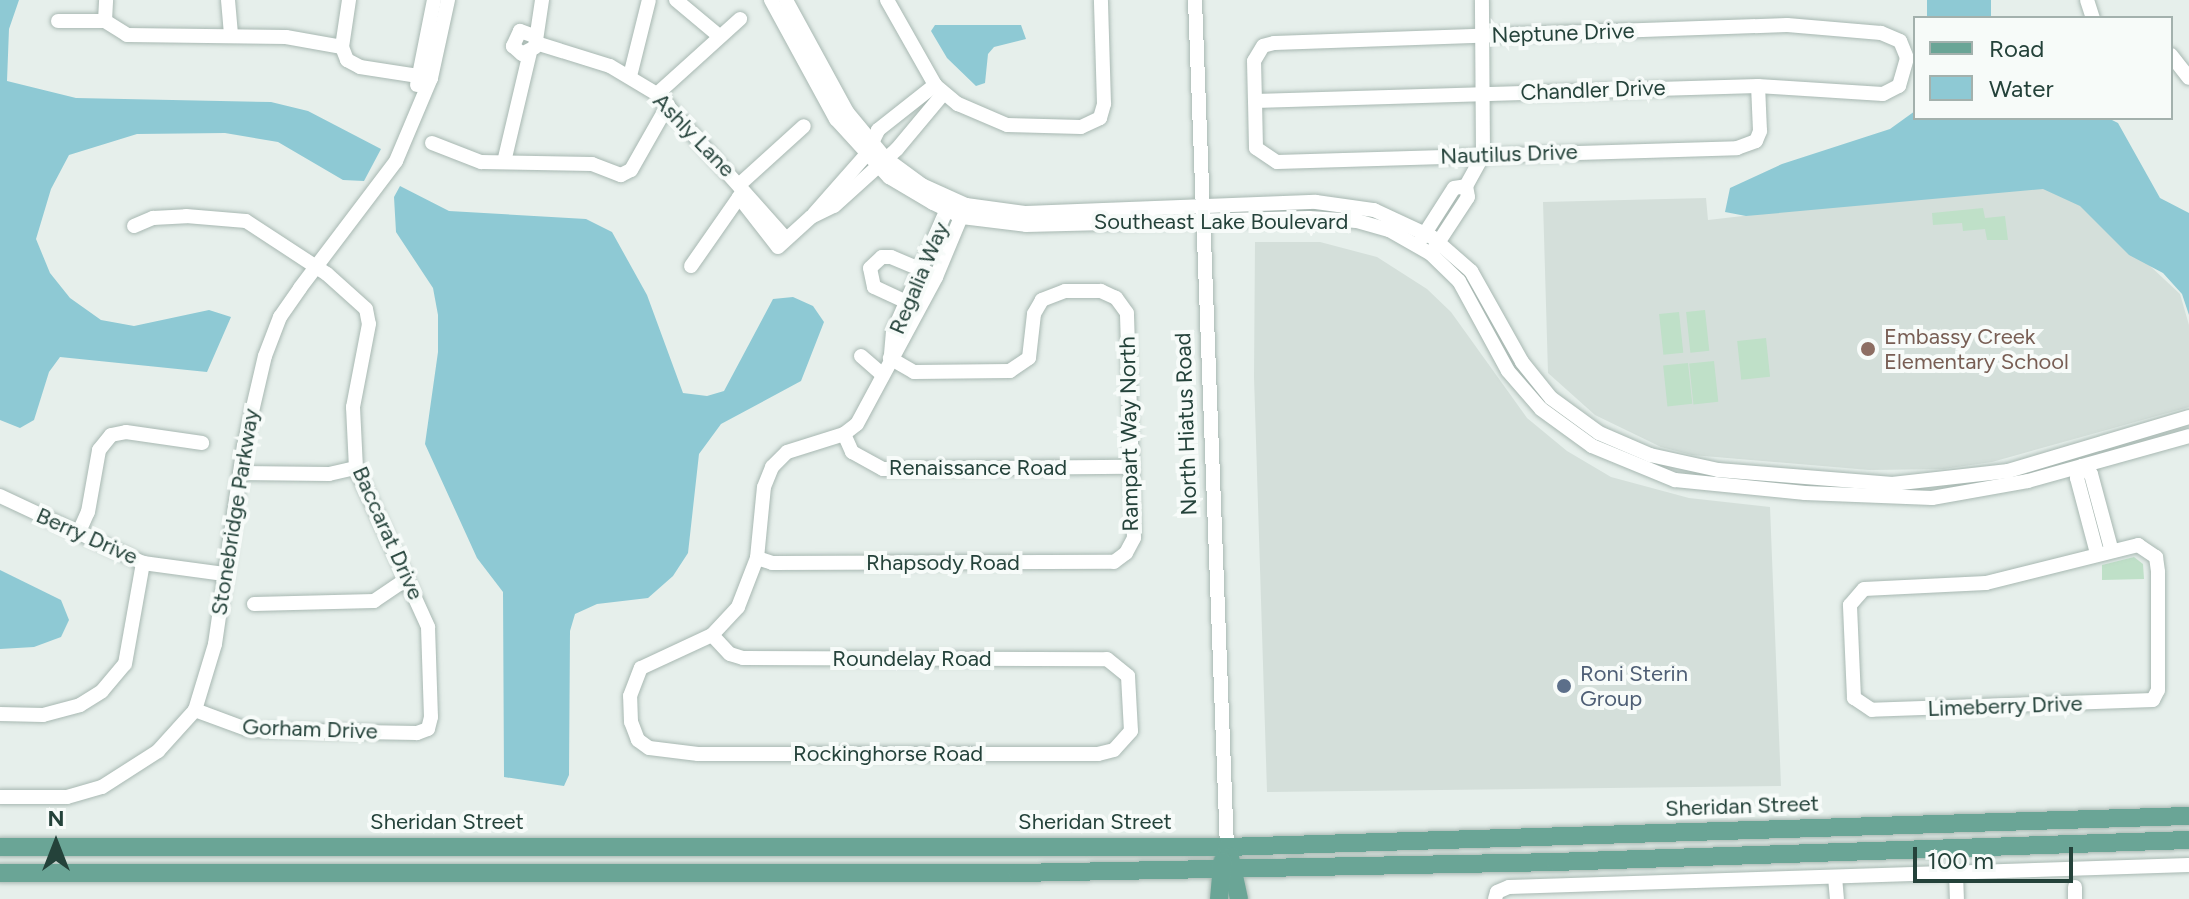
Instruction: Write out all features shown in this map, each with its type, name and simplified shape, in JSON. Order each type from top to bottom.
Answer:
[{"type":"main road","name":"Sheridan Street","points":[[0,847],[1227,847],[2189,816]]},
{"type":"main road","points":[[2072,820],[2073,845]]},
{"type":"main road","points":[[1606,834],[1607,860]]},
{"type":"main road","points":[[0,873],[1226,869],[1607,860],[2189,840]]},
{"type":"main road","name":"North Hiatus Road","points":[[1219,899],[1227,847]]},
{"type":"main road","name":"North Hiatus Road","points":[[1226,869],[1239,899]]},
{"type":"street","points":[[105,21],[106,0]]},
{"type":"street","points":[[228,0],[231,34]]},
{"type":"street","points":[[349,0],[342,47],[347,60],[360,67],[425,78]]},
{"type":"street","name":"Stonebridge Parkway","points":[[425,78],[434,0]]},
{"type":"street","name":"Stonebridge Parkway","points":[[0,797],[67,797],[102,787],[158,751],[195,710],[208,678],[240,473],[265,356],[280,317],[316,266],[372,198],[396,161],[409,132],[448,0]]},
{"type":"street","points":[[504,162],[542,0]]},
{"type":"street","points":[[630,76],[649,0]]},
{"type":"street","points":[[676,0],[719,36]]},
{"type":"street","name":"Southeast Lake Boulevard","points":[[771,0],[798,40],[836,119],[875,156],[949,205],[964,211],[1026,213],[1202,213],[1345,203],[1428,244],[1471,271],[1522,362],[1551,398],[1599,433],[1650,455],[1718,470],[1892,484],[2008,471],[2189,417]]},
{"type":"street","name":"Southeast Lake Boulevard","points":[[786,0],[847,112],[875,156]]},
{"type":"street","points":[[887,0],[939,89],[1007,125],[1081,127],[1095,123],[1104,104],[1101,0]]},
{"type":"street","name":"North Hiatus Road","points":[[1195,0],[1227,847]]},
{"type":"street","points":[[1428,244],[1468,197],[1466,186],[1483,155],[1482,0]]},
{"type":"street","points":[[657,94],[740,19]]},
{"type":"street","points":[[58,21],[105,21],[127,35],[231,34],[342,47]]},
{"type":"street","name":"Neptune Drive","points":[[1255,101],[1254,61],[1263,46],[1274,43],[1787,25],[1881,33],[1900,41],[1907,58]]},
{"type":"street","name":"Ashly Lane","points":[[533,44],[630,76],[657,94],[741,190],[782,243],[811,217],[834,206],[875,156]]},
{"type":"street","name":"Chandler Drive","points":[[1255,101],[1758,86],[1883,94],[1899,86],[1907,58]]},
{"type":"street","points":[[2173,58],[2189,78]]},
{"type":"street","name":"Nautilus Drive","points":[[1255,101],[1256,148],[1277,162],[1737,148],[1756,141],[1760,131],[1758,86]]},
{"type":"street","points":[[875,156],[878,130],[939,89]]},
{"type":"street","points":[[875,156],[939,89]]},
{"type":"street","points":[[432,143],[481,162],[592,164],[627,173],[668,105]]},
{"type":"street","points":[[691,266],[741,190],[804,126]]},
{"type":"street","name":"Regalia Way","points":[[913,305],[920,268],[949,205]]},
{"type":"street","name":"Regalia Way","points":[[844,434],[857,424],[890,358],[893,332],[936,277],[964,211]]},
{"type":"street","points":[[134,226],[153,218],[232,217],[261,228],[316,266]]},
{"type":"street","name":"Southeast Lake Boulevard","points":[[1428,244],[1459,281],[1508,371],[1541,409],[1592,446],[1645,470],[1716,486],[1908,499],[1997,488],[2189,436]]},
{"type":"street","points":[[913,305],[874,287],[870,268],[882,257],[891,257],[936,277]]},
{"type":"street","name":"Baccarat Drive","points":[[316,266],[360,301],[369,317],[353,407],[356,468],[428,627],[428,729]]},
{"type":"street","name":"Rampart Way North","points":[[890,358],[914,372],[1017,368],[1029,358],[1034,314],[1042,300],[1065,291],[1101,291],[1116,298],[1127,313],[1129,467],[1134,538],[1126,553]]},
{"type":"street","points":[[861,356],[882,374]]},
{"type":"street","points":[[78,534],[88,512],[99,450],[111,435],[126,432],[202,443]]},
{"type":"street","points":[[712,635],[738,607],[757,558],[764,487],[772,467],[787,452],[844,434]]},
{"type":"street","name":"Renaissance Road","points":[[844,434],[852,452],[883,469],[1129,467]]},
{"type":"street","points":[[2078,450],[2082,466],[2091,474],[2104,550]]},
{"type":"street","points":[[240,473],[329,474],[356,468]]},
{"type":"street","name":"Berry Drive","points":[[0,496],[143,563],[224,574]]},
{"type":"street","name":"Limeberry Drive","points":[[2138,545],[2156,557],[2158,690],[2153,700],[1872,710],[1858,703],[1851,690],[1850,605],[1858,593],[1986,583],[2104,550],[2138,545]]},
{"type":"street","name":"Rhapsody Road","points":[[757,558],[772,563],[1114,562],[1126,553]]},
{"type":"street","points":[[0,714],[43,715],[80,705],[102,691],[125,664],[143,563]]},
{"type":"street","points":[[254,604],[374,601],[405,580]]},
{"type":"street","name":"Roundelay Road","points":[[712,635],[730,654],[743,658],[1107,659],[1120,666],[1128,676],[1131,731],[1124,740]]},
{"type":"street","name":"Rockinghorse Road","points":[[712,635],[651,662],[633,681],[631,722],[638,740],[649,748],[698,754],[1098,754],[1124,740]]},
{"type":"street","name":"Gorham Drive","points":[[195,710],[249,730],[417,733],[428,729]]},
{"type":"street","points":[[1496,895],[1605,892],[1835,877],[2189,865]]},
{"type":"street","points":[[1956,873],[1957,899]]},
{"type":"street","points":[[1835,877],[1837,899]]},
{"type":"shaded area","name":"Embassy Creek Elementary School","points":[[2054,187],[2085,205],[2180,294],[2189,325],[2189,407],[1992,462],[1943,469],[1869,470],[1692,455],[1661,447],[1595,415],[1548,373],[1543,202],[1706,198],[1708,220],[1988,188]]},
{"type":"shaded area","points":[[1255,242],[1320,242],[1377,257],[1427,289],[1451,312],[1527,418],[1567,451],[1611,477],[1689,498],[1770,507],[1781,786],[1267,792],[1254,377]]},
{"type":"green space","points":[[1983,208],[1985,218],[2005,216],[2008,240],[1987,240],[1985,229],[1963,231],[1962,223],[1933,225],[1932,213]]},
{"type":"green space","points":[[1705,310],[1709,351],[1690,353],[1686,312]]},
{"type":"green space","points":[[1679,312],[1683,353],[1663,355],[1659,314]]},
{"type":"green space","points":[[1766,338],[1770,377],[1741,380],[1737,341]]},
{"type":"green space","points":[[1714,361],[1718,402],[1693,404],[1689,364]]},
{"type":"green space","points":[[1688,363],[1692,404],[1667,406],[1663,366]]},
{"type":"green space","points":[[2134,557],[2143,564],[2144,579],[2102,580],[2102,565]]},
{"type":"water","points":[[0,0],[19,0],[9,29],[7,81],[76,98],[271,102],[308,111],[381,149],[364,181],[343,180],[278,142],[225,133],[137,134],[69,155],[51,189],[36,239],[50,273],[70,298],[101,320],[134,326],[209,310],[231,317],[207,372],[60,357],[49,372],[34,420],[20,428],[0,420]]},
{"type":"water","points":[[1927,0],[1991,0],[1991,16],[1927,16]]},
{"type":"water","points":[[935,25],[1021,25],[1026,39],[994,47],[988,54],[985,83],[976,86],[947,58],[931,31]]},
{"type":"water","points":[[1913,112],[1913,120],[2112,120],[2118,123],[2160,198],[2189,213],[2189,315],[2182,294],[2163,273],[2129,255],[2080,206],[2043,189],[1746,216],[1725,212],[1730,188],[1782,164],[1890,129]]},
{"type":"water","points":[[400,186],[449,211],[586,219],[612,232],[647,295],[683,393],[707,396],[724,391],[773,299],[793,297],[813,306],[824,322],[801,381],[721,424],[699,454],[688,553],[673,576],[648,598],[597,604],[575,614],[570,631],[569,775],[564,786],[504,777],[503,592],[477,558],[425,444],[438,352],[438,315],[433,288],[396,232],[394,197]]},
{"type":"water","points":[[0,570],[61,600],[69,620],[61,637],[34,647],[0,649]]},
{"type":"place","name":"Embassy Creek Elementary School","points":[[1868,349]]},
{"type":"place","name":"Roni Sterin Group","points":[[1564,686]]}]
